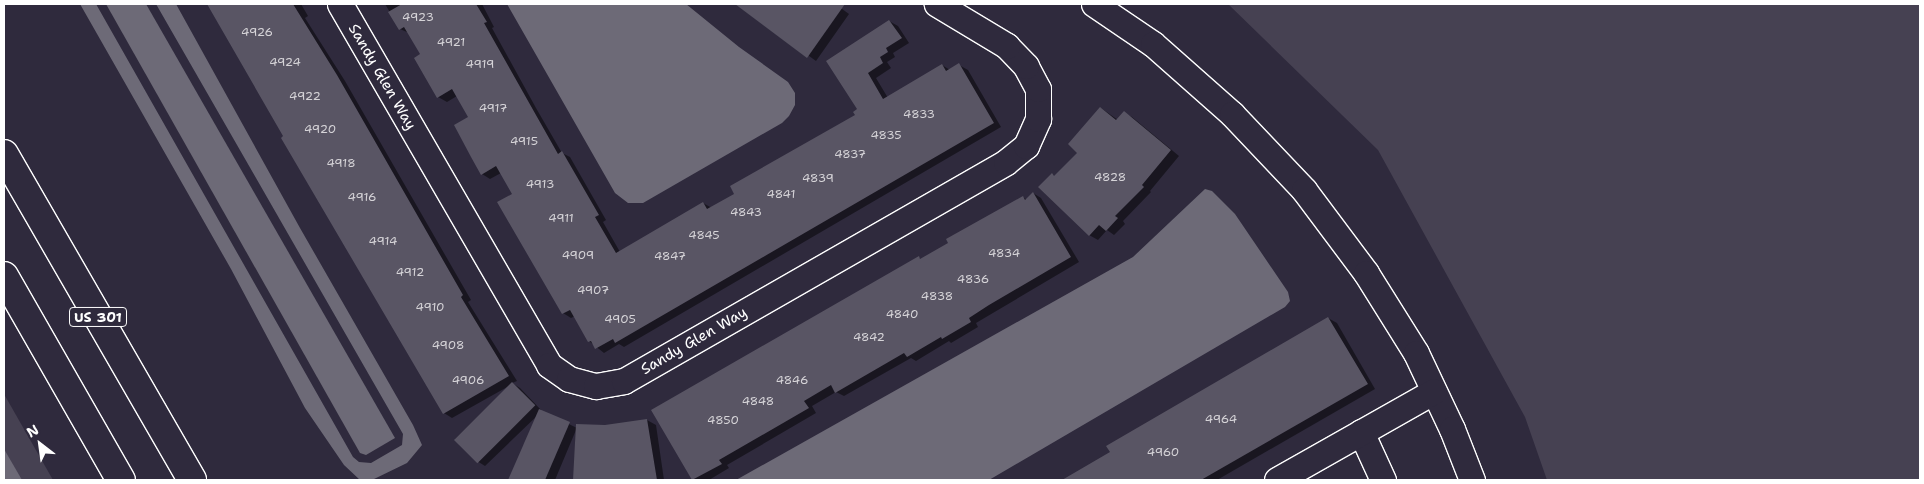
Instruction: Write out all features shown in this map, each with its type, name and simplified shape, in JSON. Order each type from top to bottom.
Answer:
[{"type":"main road","name":"US 301","points":[[4,154],[192,480]]},
{"type":"main road","points":[[4,276],[121,480]]},
{"type":"street","name":"Sandy Glen Way","points":[[340,4],[548,365],[568,380],[596,386],[624,381],[1006,162],[1026,146],[1038,119],[1038,89],[1026,66],[1007,46],[937,4]]},
{"type":"street","points":[[1094,4],[1153,44],[1232,114],[1304,190],[1366,272],[1416,353],[1472,480]]},
{"type":"street","points":[[1277,480],[1434,391]]},
{"type":"street","points":[[1362,432],[1383,480]]},
{"type":"shaded area","points":[[80,4],[96,4],[353,457],[359,462],[371,463],[402,445],[403,434],[156,4],[176,4],[300,228],[413,425],[422,445],[407,463],[372,480],[360,480],[344,465],[305,408],[231,269]]},
{"type":"shaded area","points":[[106,4],[146,4],[395,438],[366,455],[360,453]]},
{"type":"shaded area","points":[[507,4],[686,4],[739,47],[788,82],[795,93],[795,105],[789,116],[782,123],[643,203],[628,203],[615,193]]},
{"type":"shaded area","points":[[1228,4],[1920,4],[1920,480],[1547,480],[1525,417],[1378,150]]},
{"type":"shaded area","points":[[1205,189],[1212,191],[1235,214],[1288,292],[1290,301],[1285,307],[989,480],[736,480],[1133,257]]},
{"type":"shaded area","points":[[4,394],[53,480],[4,480]]},
{"type":"shaded area","points":[[4,449],[22,480],[4,480]]},
{"type":"building","points":[[207,4],[293,4],[337,75],[463,295],[461,297],[509,376],[443,414],[281,138],[283,136]]},
{"type":"building","points":[[402,4],[476,4],[487,22],[484,23],[558,154],[562,151],[599,215],[595,217],[616,253],[703,202],[707,209],[734,194],[730,186],[855,115],[853,112],[857,109],[826,61],[889,20],[902,38],[886,48],[888,52],[880,57],[883,63],[868,73],[883,99],[942,64],[946,71],[959,63],[994,123],[615,343],[613,339],[595,349],[591,341],[588,342],[570,310],[562,314],[497,202],[512,194],[496,166],[481,175],[471,157],[454,125],[468,117],[452,89],[437,98],[414,58],[420,54],[404,27],[399,30],[388,12]]},
{"type":"building","points":[[735,4],[845,4],[807,58]]},
{"type":"building","points":[[1100,107],[1116,120],[1124,111],[1171,150],[1142,185],[1144,187],[1115,216],[1118,218],[1106,231],[1099,225],[1089,236],[1038,187],[1052,173],[1054,176],[1077,153],[1068,144]]},
{"type":"building","points":[[1033,192],[1071,257],[989,305],[969,318],[971,322],[942,339],[941,337],[907,357],[904,353],[835,393],[831,385],[804,401],[809,408],[719,460],[722,464],[692,480],[651,410],[919,256],[920,259],[948,243],[946,239],[1023,196],[1025,200]]},
{"type":"building","points":[[1328,317],[1368,384],[1201,480],[1062,480],[1110,452],[1106,446]]},
{"type":"building","points":[[512,382],[535,405],[477,463],[454,440]]},
{"type":"building","points":[[539,409],[570,422],[545,480],[508,480]]},
{"type":"building","points":[[647,419],[657,480],[573,480],[576,424],[605,425]]}]
